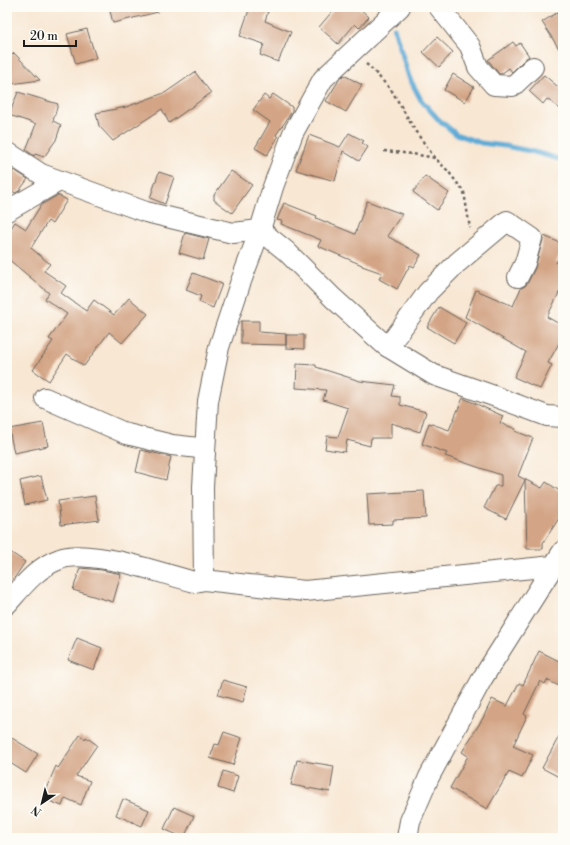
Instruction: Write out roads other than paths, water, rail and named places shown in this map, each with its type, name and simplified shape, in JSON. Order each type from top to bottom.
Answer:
[{"type":"street","points":[[204,580],[203,487],[208,400],[219,347],[260,230],[273,187],[292,133],[323,79],[400,7]]},
{"type":"street","points":[[439,7],[470,46],[478,67],[494,85],[513,86],[533,67]]},
{"type":"street","points":[[7,152],[41,174],[146,212],[233,232],[260,230],[286,251],[333,298],[388,347],[434,375],[547,416],[563,417]]},
{"type":"street","points":[[7,211],[59,181]]},
{"type":"street","points":[[388,347],[428,292],[457,263],[507,221],[532,238],[518,277]]},
{"type":"street","points":[[45,398],[127,434],[172,445],[199,448],[205,451]]},
{"type":"street","points":[[7,604],[34,574],[61,558],[78,556],[103,558],[128,563],[195,582],[204,580],[305,590],[558,558]]},
{"type":"street","points":[[407,838],[410,821],[429,777],[482,680],[558,558]]},
{"type":"waterway","points":[[394,28],[409,77],[421,100],[438,119],[456,134],[481,143],[530,151],[563,160]]}]
